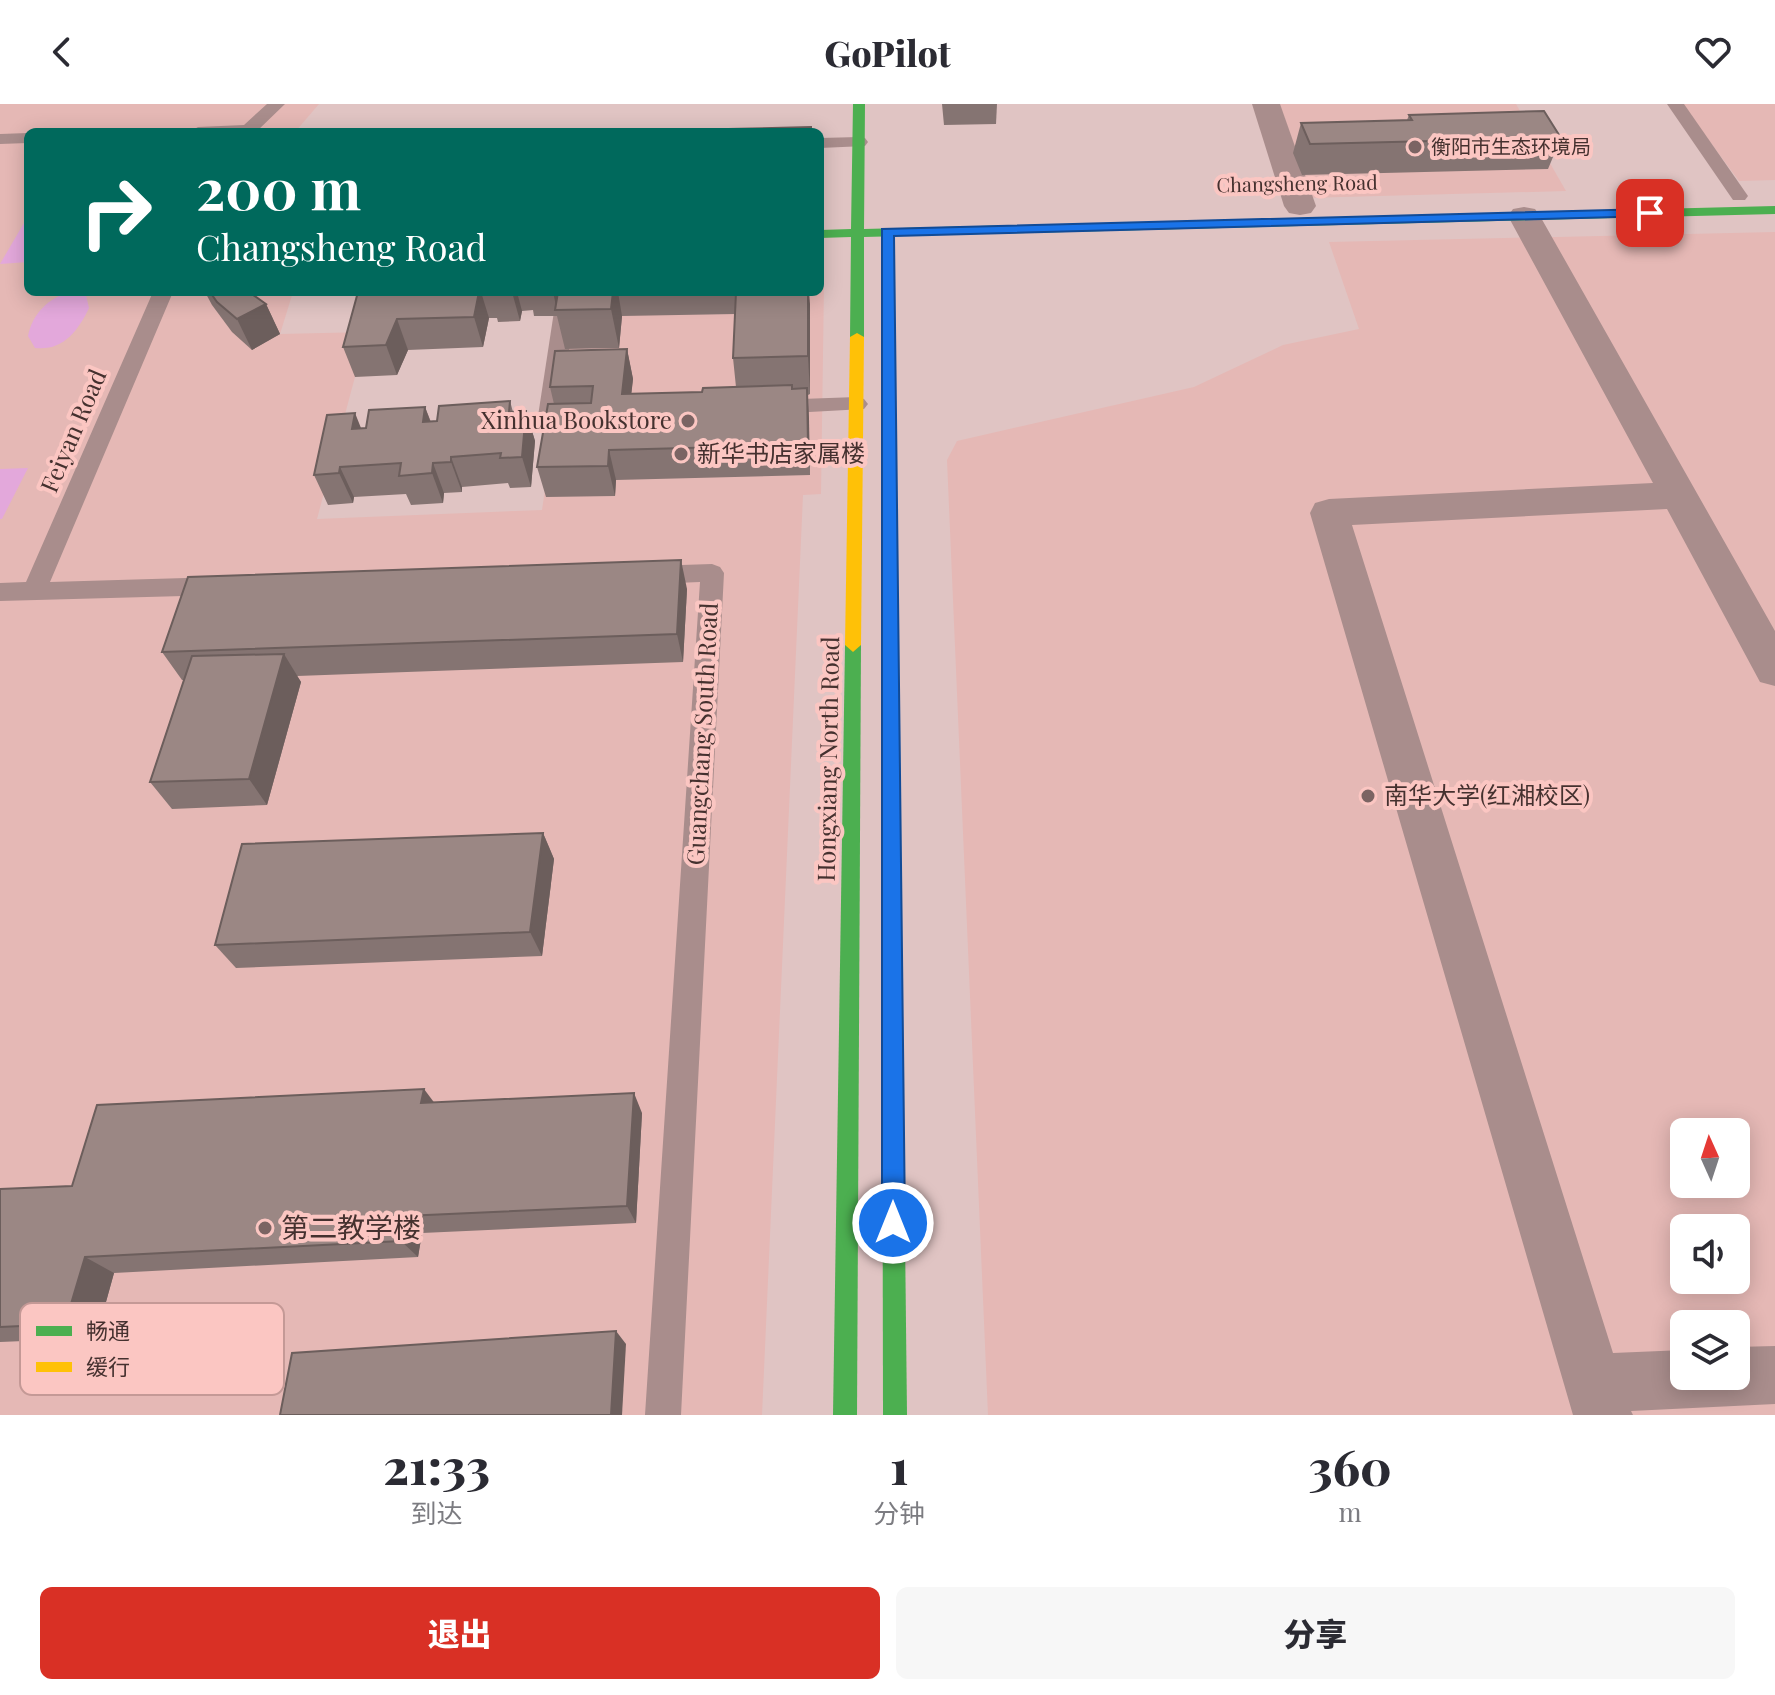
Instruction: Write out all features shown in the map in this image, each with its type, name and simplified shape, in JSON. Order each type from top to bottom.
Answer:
[{"type":"main road","name":"Hongxiang North Road","points":[[845,1415],[859,104]]},
{"type":"main road","name":"Changsheng Road","points":[[887,232],[1300,206],[1775,195]]},
{"type":"main road","name":"Changsheng Road","points":[[824,219],[887,232],[1775,210]]},
{"type":"main road","name":"Changsheng Road","points":[[824,233],[858,225]]},
{"type":"main road","points":[[888,312],[895,1415]]},
{"type":"street","points":[[1266,104],[1300,206]]},
{"type":"street","points":[[1524,216],[1775,670]]},
{"type":"street","points":[[1678,495],[1329,513],[1598,1399],[1775,1375]]},
{"type":"lane","points":[[250,128],[277,104]]},
{"type":"lane","points":[[1675,104],[1739,196]]},
{"type":"lane","points":[[0,139],[24,138]]},
{"type":"lane","points":[[824,143],[859,142]]},
{"type":"lane","name":"Feiyan Road","points":[[34,591],[161,296]]},
{"type":"lane","points":[[549,416],[566,296]]},
{"type":"lane","points":[[750,407],[857,404]]},
{"type":"lane","name":"Guangchang South Road","points":[[623,575],[712,573],[663,1415]]},
{"type":"lane","points":[[0,592],[247,585]]},
{"type":"shaded area","points":[[0,104],[319,104],[298,128],[24,128],[24,296],[292,296],[280,334],[367,332],[317,519],[542,510],[573,296],[824,296],[821,494],[803,495],[762,1415],[0,1415]]},
{"type":"shaded area","name":"衡阳市生态环境局","points":[[1275,104],[1516,104],[1566,191],[1305,198]]},
{"type":"shaded area","points":[[1682,104],[1775,104],[1775,180],[1739,181]]},
{"type":"shaded area","points":[[24,223],[24,262],[0,264]]},
{"type":"shaded area","name":"南华大学(红湘校区)","points":[[1775,232],[1775,1415],[988,1415],[947,460],[957,441],[1194,387],[1283,345],[1359,329],[1329,242]]},
{"type":"shaded area","points":[[86,296],[89,308],[68,338],[54,346],[35,348],[28,336],[30,328],[43,308],[56,298]]},
{"type":"shaded area","points":[[28,468],[2,519],[0,519],[0,469]]},
{"type":"building","points":[[1544,111],[1561,138],[1310,144],[1301,123],[1412,120],[1409,115]]},
{"type":"building","points":[[213,296],[255,296],[266,304],[237,319]]},
{"type":"building","points":[[357,296],[478,296],[474,317],[397,319],[386,345],[343,347]]},
{"type":"building","points":[[557,296],[613,296],[611,309],[555,310]]},
{"type":"building","points":[[736,296],[808,296],[808,356],[733,358]]},
{"type":"building","points":[[627,349],[622,394],[792,385],[792,389],[807,388],[808,445],[609,450],[608,466],[537,467],[548,404],[591,403],[593,386],[550,387],[555,351]]},
{"type":"building","points":[[510,401],[509,412],[526,411],[522,457],[500,458],[501,453],[451,457],[451,462],[433,463],[432,473],[399,476],[401,463],[340,467],[339,473],[314,475],[327,415],[355,413],[352,429],[366,428],[369,410],[425,407],[423,422],[437,421],[439,406]]},
{"type":"building","points":[[681,560],[677,634],[162,652],[188,577]]},
{"type":"building","points":[[284,654],[249,779],[150,782],[192,656]]},
{"type":"building","points":[[543,833],[530,932],[215,945],[242,844]]},
{"type":"building","name":"第二教学楼","points":[[424,1089],[421,1103],[634,1093],[627,1206],[405,1216],[401,1241],[85,1257],[71,1303],[20,1303],[20,1326],[0,1327],[0,1189],[72,1186],[97,1105]]},
{"type":"building","points":[[616,1331],[611,1415],[280,1415],[292,1353]]},
{"type":"traffic: fast","points":[[857,337],[859,104]]},
{"type":"traffic: fast","points":[[824,234],[1775,210]]},
{"type":"traffic: fast","points":[[888,333],[895,1415]]},
{"type":"traffic: fast","points":[[845,1415],[853,645]]},
{"type":"traffic: slow","points":[[853,645],[857,337]]},
{"type":"place","name":"衡阳市生态环境局","points":[[1415,147]]},
{"type":"place","name":"Xinhua Bookstore","points":[[688,421]]},
{"type":"place","name":"新华书店家属楼","points":[[681,454]]},
{"type":"place","name":"南华大学(红湘校区)","points":[[1368,796]]},
{"type":"place","name":"第二教学楼","points":[[265,1228]]},
{"type":"route","points":[[893,1223],[887,232],[1650,213]]}]
